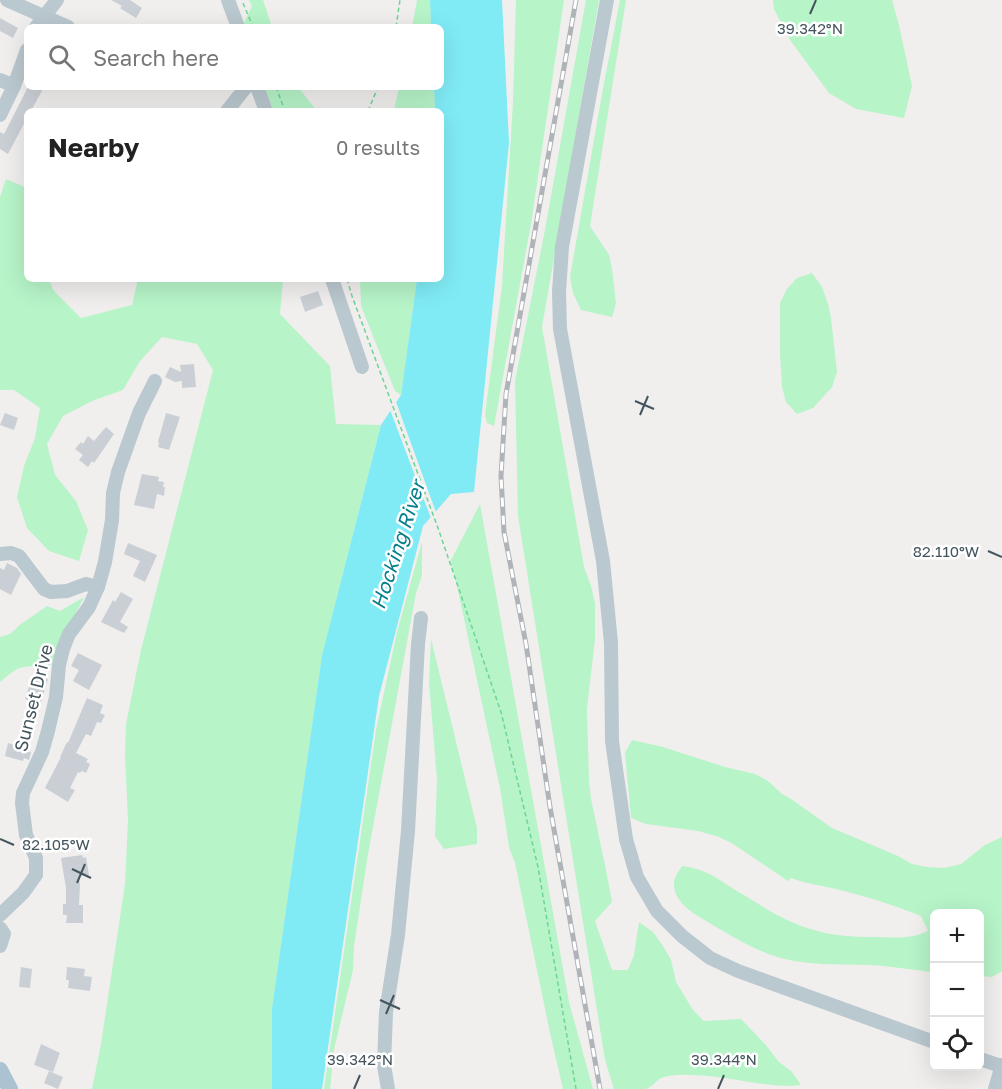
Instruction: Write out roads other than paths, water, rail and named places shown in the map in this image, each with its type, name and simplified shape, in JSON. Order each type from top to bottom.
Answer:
[{"type":"main road","points":[[0,1070],[10,1089]]},
{"type":"street","points":[[7,0],[40,22],[57,0]]},
{"type":"street","points":[[228,0],[237,24]]},
{"type":"street","points":[[607,0],[562,247],[559,292],[560,329],[603,561],[611,643],[612,741],[626,839],[637,877],[657,911],[682,936],[710,958],[738,971],[930,1041]]},
{"type":"street","points":[[0,115],[24,58]]},
{"type":"street","points":[[0,80],[14,86]]},
{"type":"street","points":[[228,108],[244,90]]},
{"type":"street","points":[[258,90],[265,108]]},
{"type":"street","points":[[333,282],[362,367]]},
{"type":"street","name":"Sunset Drive","points":[[0,915],[23,893],[36,875],[36,858],[26,835],[23,793],[42,752],[48,731],[63,649],[69,634],[89,608],[98,587],[112,520],[113,494],[118,472],[139,413],[155,381]]},
{"type":"street","points":[[0,554],[11,553],[19,556],[44,589],[51,592],[58,593],[87,584],[98,587]]},
{"type":"street","points":[[388,1089],[384,1065],[386,1012],[398,935],[408,831],[421,618]]},
{"type":"street","points":[[0,928],[4,934],[0,946]]},
{"type":"street","points":[[984,1060],[1002,1066],[995,1089]]},
{"type":"water","name":"Hocking River","points":[[430,0],[502,0],[509,143],[474,492],[451,494],[423,526],[379,696],[322,1089],[272,1089],[272,1008],[322,655],[381,425],[401,395],[417,282],[444,282],[444,108],[435,108],[434,90],[444,90],[444,24],[431,24]]},
{"type":"railway","points":[[576,0],[506,394],[501,476],[504,532],[526,644],[550,807],[600,1089]]}]
